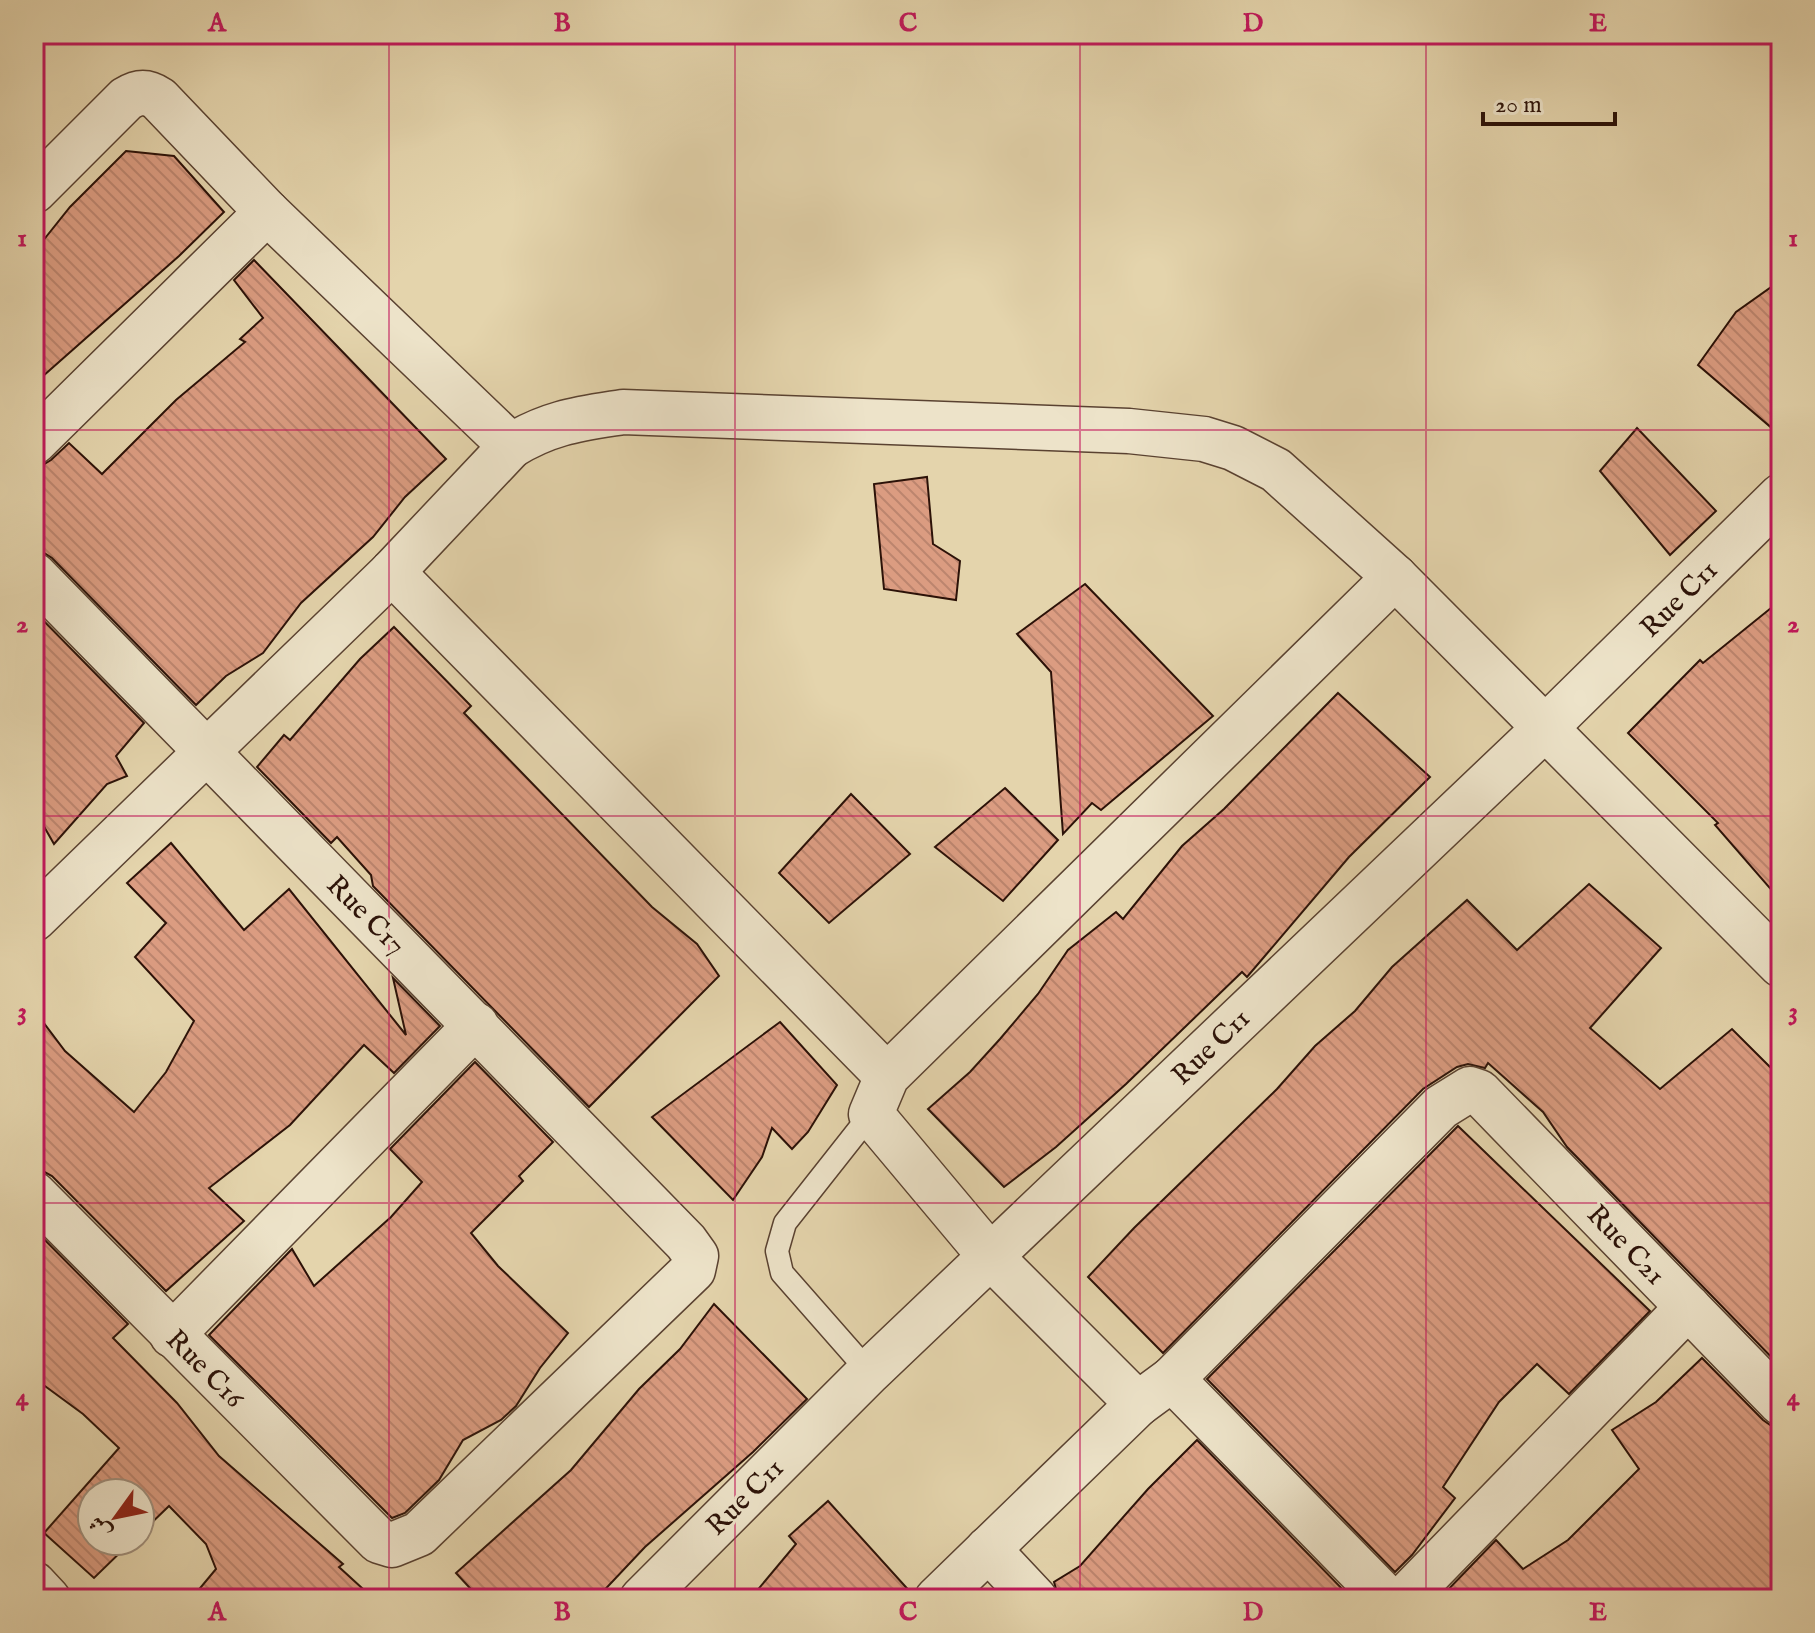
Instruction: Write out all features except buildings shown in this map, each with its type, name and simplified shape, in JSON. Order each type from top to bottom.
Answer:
[{"type":"street","points":[[34,191],[126,99],[141,92],[159,99],[267,212],[511,446]]},
{"type":"street","points":[[34,442],[267,212]]},
{"type":"street","points":[[34,919],[392,572],[511,446],[533,432],[558,423],[623,412],[1129,431],[1204,439],[1233,448],[1276,470],[1395,577],[1781,965]]},
{"type":"street","name":"Rue C11","points":[[642,1599],[869,1372],[1545,728],[1781,496]]},
{"type":"street","points":[[392,572],[879,1095],[990,1256],[1155,1391],[1387,1599]]},
{"type":"street","name":"Rue C17","points":[[34,575],[476,1025],[675,1230],[696,1256],[693,1270],[419,1534],[392,1545],[379,1541]]},
{"type":"street","points":[[879,1095],[1395,577]]},
{"type":"street","points":[[172,1335],[476,1025]]},
{"type":"street","name":"Rue C21","points":[[1155,1391],[1441,1107],[1470,1089],[1479,1092],[1781,1403]]},
{"type":"street","name":"Rue C16","points":[[34,1194],[379,1541]]},
{"type":"street","points":[[1404,1599],[1688,1307]]},
{"type":"street","points":[[937,1599],[1155,1391]]},
{"type":"street","points":[[988,1549],[1035,1599]]},
{"type":"street","points":[[34,1584],[48,1599]]},
{"type":"lane","points":[[869,1372],[782,1273],[777,1251],[785,1223],[879,1095]]}]
